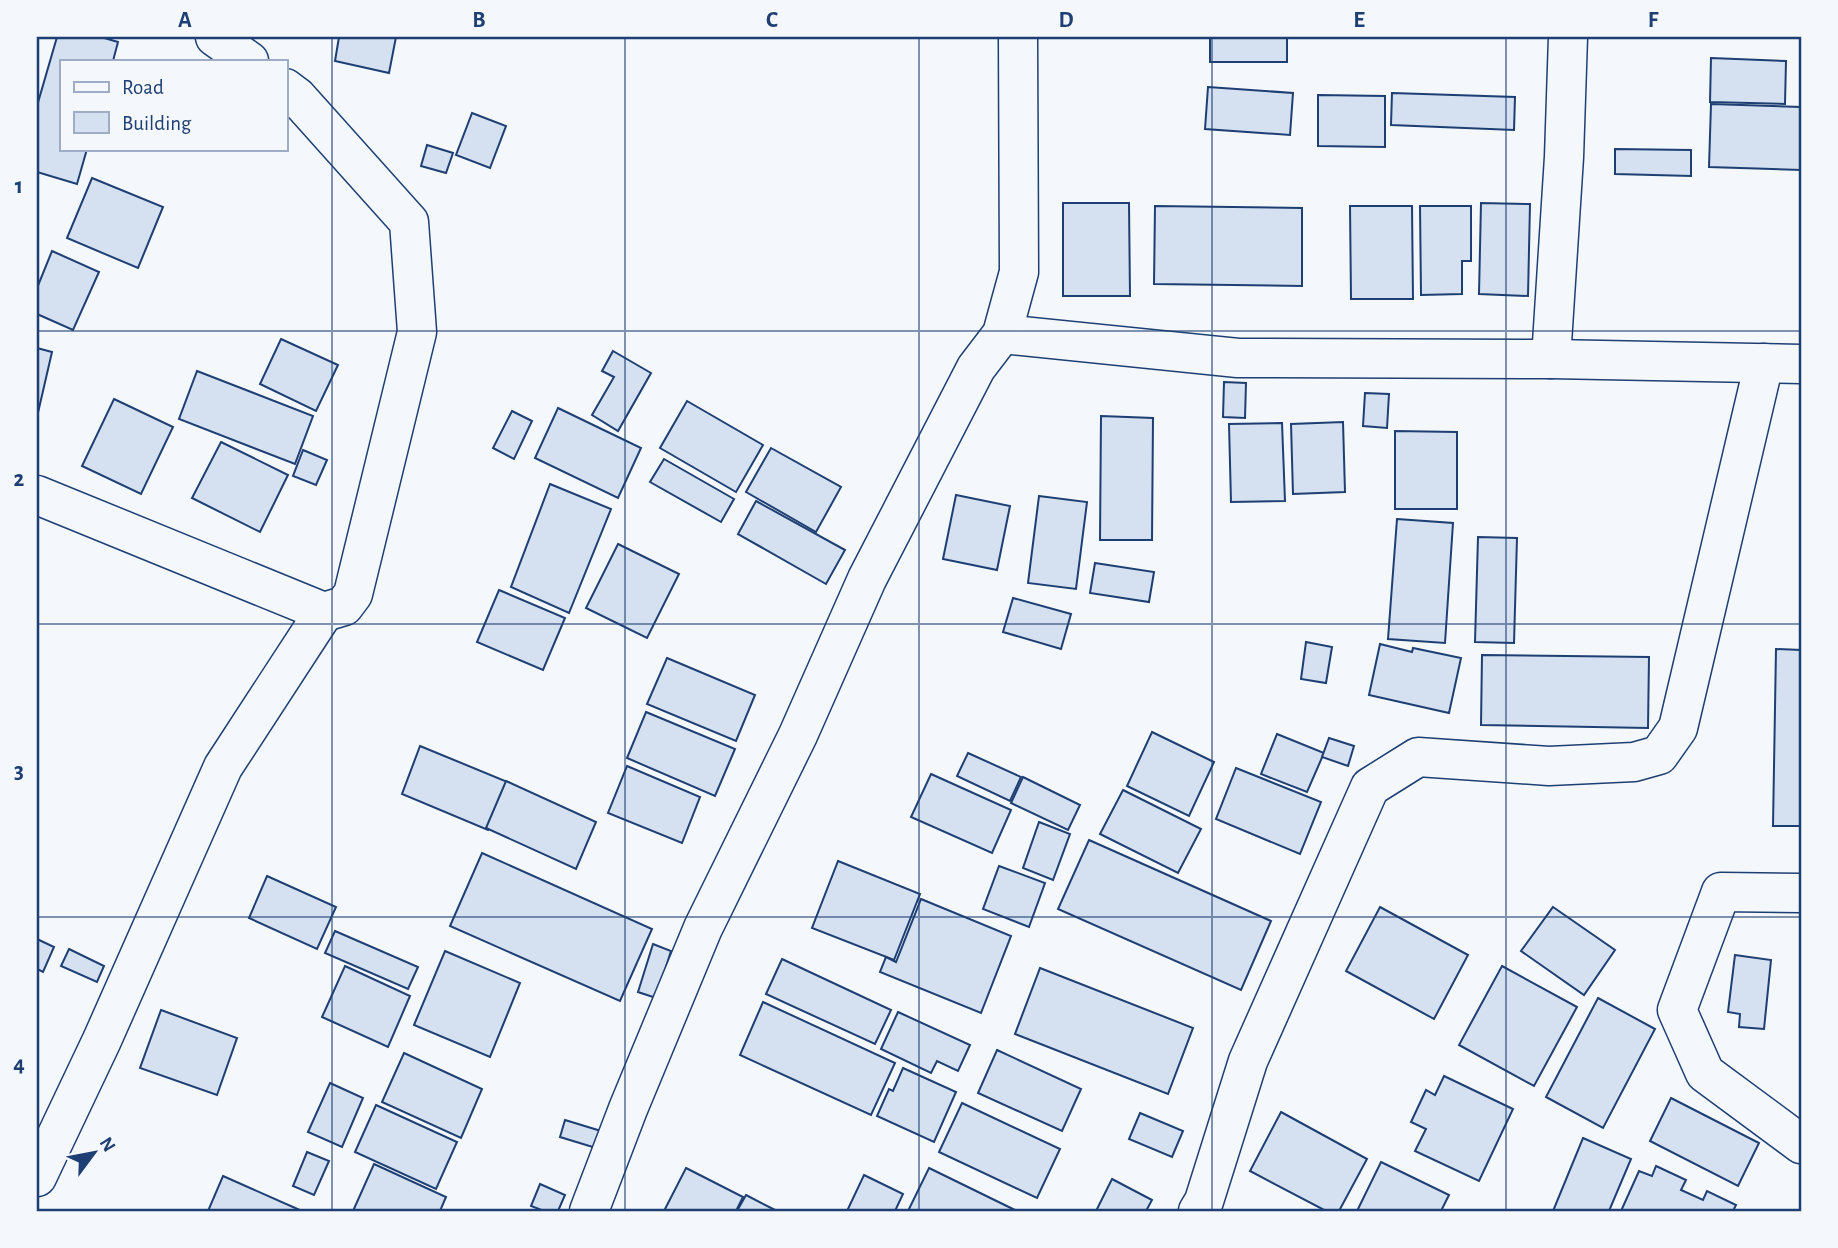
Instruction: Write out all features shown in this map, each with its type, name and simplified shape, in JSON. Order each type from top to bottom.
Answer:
[{"type":"street","points":[[215,37],[247,60]]},
{"type":"street","points":[[589,1211],[628,1109],[704,928],[798,735],[867,579],[976,368],[1002,334],[1019,272],[1018,37]]},
{"type":"street","points":[[1551,359],[1564,157],[1568,37]]},
{"type":"street","points":[[37,495],[324,612],[344,606],[353,594],[417,332],[409,222],[297,97],[287,90]]},
{"type":"street","points":[[1002,334],[1238,358],[1551,359],[1801,364]]},
{"type":"street","points":[[1208,1208],[1248,1061],[1370,787],[1418,757],[1549,766],[1634,762],[1659,755],[1678,728],[1764,363]]},
{"type":"street","points":[[37,1177],[102,1040],[223,767],[324,612]]},
{"type":"street","points":[[1801,893],[1721,892],[1677,1010],[1705,1073],[1801,1144]]},
{"type":"building","points":[[57,37],[101,37],[118,42],[113,60],[60,60],[60,150],[87,150],[77,184],[37,172],[37,106]]},
{"type":"building","points":[[339,37],[396,37],[389,73],[335,61]]},
{"type":"building","points":[[1210,37],[1287,37],[1287,62],[1210,62]]},
{"type":"building","points":[[1711,58],[1786,61],[1785,104],[1710,102]]},
{"type":"building","points":[[1208,87],[1293,93],[1290,135],[1205,129]]},
{"type":"building","points":[[1392,93],[1515,97],[1514,130],[1391,125]]},
{"type":"building","points":[[1318,95],[1385,96],[1385,147],[1318,146]]},
{"type":"building","points":[[1711,104],[1801,107],[1801,170],[1709,167]]},
{"type":"building","points":[[472,113],[506,126],[490,168],[456,155]]},
{"type":"building","points":[[427,145],[453,153],[446,173],[421,166]]},
{"type":"building","points":[[1615,149],[1691,150],[1691,176],[1615,174]]},
{"type":"building","points":[[92,178],[163,207],[138,268],[67,238]]},
{"type":"building","points":[[1063,203],[1129,203],[1130,296],[1063,296]]},
{"type":"building","points":[[1481,203],[1530,204],[1528,296],[1479,294]]},
{"type":"building","points":[[1155,206],[1302,208],[1302,286],[1154,284]]},
{"type":"building","points":[[1350,206],[1412,206],[1413,299],[1351,299]]},
{"type":"building","points":[[1420,206],[1471,206],[1471,261],[1462,261],[1462,294],[1421,295]]},
{"type":"building","points":[[52,251],[99,272],[73,330],[37,314],[37,288]]},
{"type":"building","points":[[281,339],[338,365],[316,411],[260,384]]},
{"type":"building","points":[[37,348],[52,352],[37,417]]},
{"type":"building","points":[[613,351],[651,373],[618,431],[592,415],[614,377],[602,371]]},
{"type":"building","points":[[197,371],[313,416],[295,464],[179,419]]},
{"type":"building","points":[[1224,382],[1246,383],[1245,418],[1223,417]]},
{"type":"building","points":[[1365,393],[1389,394],[1387,428],[1363,426]]},
{"type":"building","points":[[114,399],[173,427],[141,494],[82,466]]},
{"type":"building","points":[[687,401],[763,445],[736,492],[660,448]]},
{"type":"building","points":[[558,408],[641,448],[618,498],[535,458]]},
{"type":"building","points":[[512,411],[532,421],[514,459],[493,448]]},
{"type":"building","points":[[1101,416],[1153,418],[1152,540],[1100,540]]},
{"type":"building","points":[[1343,422],[1345,492],[1293,494],[1291,424]]},
{"type":"building","points":[[1282,423],[1285,501],[1231,502],[1229,424]]},
{"type":"building","points":[[1395,431],[1457,432],[1457,509],[1395,509]]},
{"type":"building","points":[[221,442],[288,475],[260,532],[192,498]]},
{"type":"building","points":[[771,448],[841,487],[816,532],[746,492]]},
{"type":"building","points":[[303,450],[327,460],[316,485],[293,476]]},
{"type":"building","points":[[664,459],[734,499],[721,522],[650,482]]},
{"type":"building","points":[[550,484],[611,509],[569,613],[511,587]]},
{"type":"building","points":[[956,495],[1010,506],[997,570],[943,559]]},
{"type":"building","points":[[1039,496],[1087,502],[1076,589],[1028,583]]},
{"type":"building","points":[[756,501],[845,550],[826,584],[738,534]]},
{"type":"building","points":[[1397,519],[1453,523],[1445,643],[1388,639]]},
{"type":"building","points":[[1478,537],[1517,538],[1514,643],[1475,642]]},
{"type":"building","points":[[618,544],[679,574],[647,638],[586,608]]},
{"type":"building","points":[[1095,563],[1154,572],[1149,602],[1090,593]]},
{"type":"building","points":[[499,590],[565,618],[543,670],[477,642]]},
{"type":"building","points":[[1013,598],[1071,614],[1061,649],[1003,632]]},
{"type":"building","points":[[1306,642],[1332,647],[1326,683],[1301,679]]},
{"type":"building","points":[[1380,644],[1412,652],[1413,648],[1461,658],[1449,713],[1369,695]]},
{"type":"building","points":[[1776,649],[1801,650],[1801,826],[1773,826]]},
{"type":"building","points":[[1482,655],[1649,657],[1648,728],[1481,725]]},
{"type":"building","points":[[667,658],[755,695],[736,741],[647,704]]},
{"type":"building","points":[[646,712],[735,749],[715,796],[627,758]]},
{"type":"building","points":[[1152,732],[1214,762],[1189,816],[1127,786]]},
{"type":"building","points":[[1277,734],[1324,753],[1307,792],[1261,774]]},
{"type":"building","points":[[1329,738],[1354,746],[1348,766],[1322,757]]},
{"type":"building","points":[[420,746],[510,783],[488,830],[402,794]]},
{"type":"building","points":[[968,753],[1021,777],[1010,801],[957,776]]},
{"type":"building","points":[[627,766],[700,797],[682,843],[608,813]]},
{"type":"building","points":[[1236,768],[1321,802],[1300,854],[1216,819]]},
{"type":"building","points":[[931,774],[1011,810],[992,853],[911,817]]},
{"type":"building","points":[[1023,777],[1080,805],[1068,830],[1011,803]]},
{"type":"building","points":[[506,781],[596,822],[576,869],[486,828]]},
{"type":"building","points":[[1123,790],[1201,829],[1178,873],[1100,834]]},
{"type":"building","points":[[1039,822],[1070,834],[1053,880],[1023,868]]},
{"type":"building","points":[[1089,840],[1271,921],[1241,990],[1058,909]]},
{"type":"building","points":[[482,853],[652,929],[620,1001],[450,926]]},
{"type":"building","points":[[838,861],[920,894],[894,960],[812,928]]},
{"type":"building","points":[[999,866],[1045,883],[1029,927],[983,909]]},
{"type":"building","points":[[267,876],[336,907],[317,949],[249,918]]},
{"type":"building","points":[[921,899],[1011,936],[981,1013],[880,972],[886,957],[896,962]]},
{"type":"building","points":[[1380,907],[1468,955],[1434,1019],[1346,971]]},
{"type":"building","points":[[1553,907],[1615,950],[1584,995],[1521,951]]},
{"type":"building","points":[[335,931],[418,967],[408,989],[325,953]]},
{"type":"building","points":[[37,939],[54,947],[43,972],[37,969]]},
{"type":"building","points":[[653,944],[671,951],[656,998],[638,992]]},
{"type":"building","points":[[69,949],[104,966],[97,982],[61,966]]},
{"type":"building","points":[[445,951],[520,983],[490,1057],[414,1025]]},
{"type":"building","points":[[1735,955],[1771,960],[1764,1029],[1739,1027],[1740,1014],[1728,1012]]},
{"type":"building","points":[[782,959],[891,1010],[875,1044],[766,994]]},
{"type":"building","points":[[345,966],[410,996],[388,1047],[322,1017]]},
{"type":"building","points":[[1502,966],[1577,1007],[1534,1086],[1459,1045]]},
{"type":"building","points":[[1040,968],[1193,1028],[1168,1094],[1015,1034]]},
{"type":"building","points":[[1598,998],[1655,1029],[1603,1128],[1546,1097]]},
{"type":"building","points":[[763,1002],[895,1063],[871,1115],[740,1055]]},
{"type":"building","points":[[161,1010],[237,1038],[217,1095],[140,1068]]},
{"type":"building","points":[[898,1012],[970,1045],[958,1071],[937,1061],[931,1073],[881,1049]]},
{"type":"building","points":[[997,1050],[1081,1089],[1062,1131],[978,1093]]},
{"type":"building","points":[[404,1053],[482,1089],[461,1138],[382,1102]]},
{"type":"building","points":[[903,1068],[956,1092],[934,1142],[877,1116],[889,1089],[893,1091]]},
{"type":"building","points":[[1444,1076],[1513,1109],[1479,1181],[1415,1151],[1426,1129],[1411,1122],[1426,1090],[1435,1095]]},
{"type":"building","points":[[330,1083],[363,1098],[342,1147],[308,1132]]},
{"type":"building","points":[[1671,1098],[1759,1143],[1738,1186],[1650,1141]]},
{"type":"building","points":[[962,1103],[1060,1149],[1037,1198],[939,1152]]},
{"type":"building","points":[[376,1105],[457,1142],[436,1189],[355,1152]]},
{"type":"building","points":[[1281,1112],[1367,1159],[1339,1211],[1326,1211],[1250,1171]]},
{"type":"building","points":[[1140,1113],[1183,1131],[1172,1157],[1129,1139]]},
{"type":"building","points":[[565,1120],[601,1131],[596,1148],[560,1137]]},
{"type":"building","points":[[1583,1138],[1631,1159],[1609,1211],[1553,1211]]},
{"type":"building","points":[[307,1152],[329,1161],[314,1195],[293,1186]]},
{"type":"building","points":[[1381,1162],[1449,1195],[1441,1211],[1357,1211]]},
{"type":"building","points":[[374,1164],[446,1197],[440,1211],[353,1211]]},
{"type":"building","points":[[1656,1166],[1686,1180],[1681,1190],[1703,1200],[1707,1191],[1736,1205],[1733,1211],[1621,1211],[1639,1171],[1652,1176]]},
{"type":"building","points":[[686,1168],[743,1197],[736,1211],[664,1211]]},
{"type":"building","points":[[929,1168],[1017,1211],[908,1211]]},
{"type":"building","points":[[864,1175],[903,1194],[895,1211],[847,1211]]},
{"type":"building","points":[[223,1176],[302,1211],[208,1211]]},
{"type":"building","points":[[1112,1179],[1152,1200],[1146,1211],[1096,1211]]},
{"type":"building","points":[[540,1184],[565,1195],[558,1211],[544,1211],[531,1206]]},
{"type":"building","points":[[746,1195],[777,1211],[737,1211]]}]
